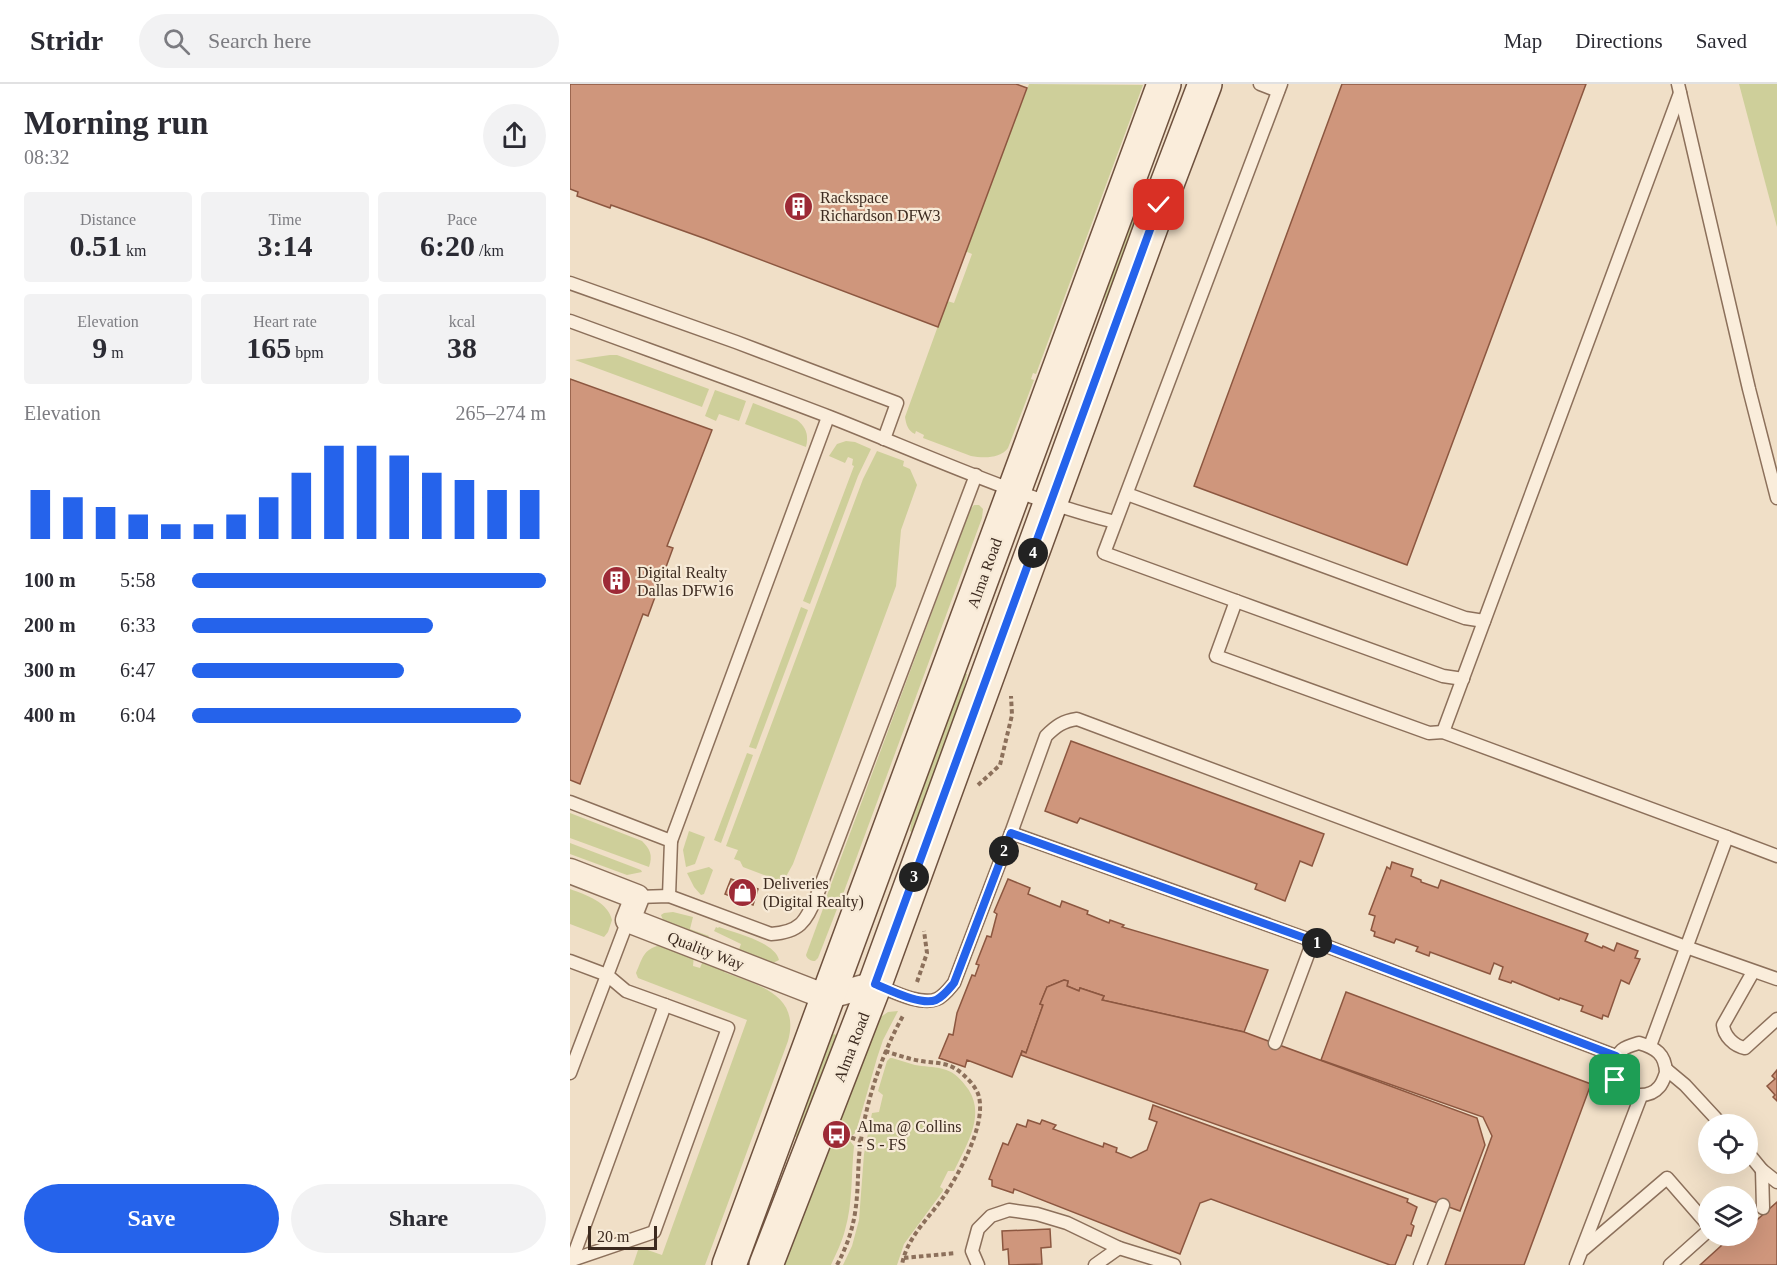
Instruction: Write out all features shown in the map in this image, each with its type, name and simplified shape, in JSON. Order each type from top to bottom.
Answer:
[{"type":"street","name":"Alma Road","points":[[729,1265],[1164,84]]},
{"type":"street","name":"Alma Road","points":[[766,1265],[875,984],[1205,84]]},
{"type":"street","points":[[570,872],[637,897],[628,920]]},
{"type":"street","name":"Quality Way","points":[[628,920],[826,998]]},
{"type":"street","points":[[826,998],[875,984]]},
{"type":"lane","points":[[1260,84],[1279,87],[1104,553],[1443,676],[1463,679]]},
{"type":"lane","points":[[1679,88],[1749,389],[1777,498]]},
{"type":"lane","points":[[1443,732],[1679,88]]},
{"type":"lane","points":[[570,283],[736,342],[897,404],[884,439]]},
{"type":"lane","points":[[570,321],[828,417],[1014,492],[1051,505],[1115,522]]},
{"type":"lane","points":[[669,896],[671,840],[828,417]]},
{"type":"lane","points":[[637,897],[669,896],[771,934],[786,933],[796,929],[807,918],[976,475]]},
{"type":"lane","points":[[1128,494],[1465,618],[1484,621]]},
{"type":"lane","points":[[1236,601],[1216,656],[1429,733],[1443,732],[1777,856]]},
{"type":"lane","points":[[875,984],[923,1001],[935,1000],[954,983],[1046,736],[1056,726],[1067,720],[1077,719],[1777,979]]},
{"type":"lane","points":[[570,802],[671,840]]},
{"type":"lane","points":[[1011,833],[1313,941],[1616,1056]]},
{"type":"lane","points":[[1650,1046],[1727,837]]},
{"type":"lane","points":[[570,1073],[628,920]]},
{"type":"lane","points":[[1275,1043],[1313,941]]},
{"type":"lane","points":[[570,961],[607,975],[626,991],[728,1028],[654,1232],[571,1259]]},
{"type":"lane","points":[[1753,972],[1723,1025],[1724,1032],[1738,1046],[1745,1048],[1777,1019]]},
{"type":"lane","points":[[571,1259],[665,1005]]},
{"type":"lane","points":[[1667,1070],[1659,1087],[1641,1096],[1622,1089],[1615,1080],[1613,1070],[1616,1056],[1629,1046],[1639,1044],[1650,1046],[1664,1059],[1666,1072],[1667,1070],[1685,1085],[1712,1114]]},
{"type":"lane","points":[[1576,1265],[1641,1096]]},
{"type":"lane","points":[[1758,1165],[1777,1182]]},
{"type":"lane","points":[[1762,1170],[1763,1208]]},
{"type":"lane","points":[[1582,1250],[1667,1178],[1698,1214]]},
{"type":"lane","points":[[1420,1265],[1443,1205]]},
{"type":"lane","points":[[978,1265],[972,1251],[978,1230],[991,1215],[1009,1210],[1037,1214],[1067,1223],[1119,1248],[1174,1265]]},
{"type":"lane","points":[[1670,1265],[1698,1240]]},
{"type":"lane","points":[[1095,1265],[1119,1248]]},
{"type":"path","points":[[885,1051],[909,1059],[948,1065],[971,1083],[979,1095],[978,1124],[958,1172],[913,1238],[902,1265]]},
{"type":"path","points":[[903,1258],[972,1251]]},
{"type":"green space","points":[[1029,84],[1143,85],[1036,374],[1033,373],[1031,379],[1034,380],[1008,448],[996,456],[971,456],[923,438],[924,435],[916,431],[915,434],[913,433],[905,417],[947,301],[954,303],[972,254],[965,251]]},
{"type":"green space","points":[[1739,84],[1777,84],[1777,227]]},
{"type":"green space","points":[[1133,211],[1139,213],[1110,311],[1103,308],[1107,285]]},
{"type":"green space","points":[[617,355],[709,389],[702,407],[575,360]]},
{"type":"green space","points":[[715,390],[746,401],[739,421],[719,414],[716,421],[705,416]]},
{"type":"green space","points":[[753,403],[797,420],[806,432],[806,447],[745,424]]},
{"type":"green space","points":[[846,441],[871,449],[858,476],[810,604],[803,601],[854,466],[852,465],[853,459],[848,457],[845,463],[829,456],[837,444]]},
{"type":"green space","points":[[877,451],[904,461],[903,466],[910,469],[917,485],[901,530],[896,586],[793,864],[783,882],[743,867],[740,861],[734,859],[738,850],[726,846],[863,479]]},
{"type":"green space","points":[[974,505],[979,505],[983,509],[982,518],[839,905],[826,898],[970,510]]},
{"type":"green space","points":[[801,607],[808,610],[756,749],[749,747]]},
{"type":"green space","points":[[961,671],[967,674],[960,707],[915,834],[910,831],[914,805]]},
{"type":"green space","points":[[747,753],[753,755],[721,843],[714,840]]},
{"type":"green space","points":[[570,813],[642,841],[650,852],[649,867],[570,838]]},
{"type":"green space","points":[[689,831],[705,837],[695,864],[686,867],[683,850]]},
{"type":"green space","points":[[570,843],[642,872],[627,875],[570,854]]},
{"type":"green space","points":[[709,867],[713,870],[704,894],[701,895],[687,873]]},
{"type":"green space","points":[[570,889],[596,900],[606,908],[612,920],[604,937],[570,924]]},
{"type":"green space","points":[[824,906],[837,909],[818,958],[812,961],[806,955]]},
{"type":"green space","points":[[673,912],[693,917],[690,929],[709,936],[708,938],[704,936],[703,940],[665,925],[661,915]]},
{"type":"green space","points":[[716,927],[762,943],[776,954],[779,960],[771,964],[737,955],[741,944],[714,931]]},
{"type":"green space","points":[[660,945],[694,955],[693,966],[700,968],[702,963],[707,964],[709,961],[726,967],[724,972],[762,987],[782,1002],[788,1012],[790,1025],[788,1041],[705,1265],[633,1265],[639,1247],[662,1255],[747,1020],[638,978],[636,973],[644,955],[650,949]]},
{"type":"green space","points":[[898,1011],[883,1040],[856,1132],[849,1135],[846,1130],[834,1126],[875,1021],[888,1012]]},
{"type":"green space","points":[[834,1034],[841,1037],[803,1139],[794,1136],[828,1037]]},
{"type":"green space","points":[[890,1058],[915,1065],[936,1067],[958,1077],[972,1095],[975,1106],[973,1128],[954,1171],[948,1171],[940,1187],[943,1191],[904,1244],[897,1265],[843,1265],[852,1246],[859,1220],[864,1154],[872,1113],[879,1112],[883,1095],[878,1091]]},
{"type":"green space","points":[[829,1140],[844,1145],[850,1141],[854,1146],[848,1220],[842,1239],[831,1265],[783,1265]]},
{"type":"building","name":"Rackspace Richardson DFW3","points":[[570,84],[1016,84],[1027,88],[938,327],[706,239],[611,205],[610,208],[577,196],[578,192],[570,189]]},
{"type":"building","points":[[1342,84],[1586,84],[1407,565],[1194,486]]},
{"type":"building","name":"Digital Realty Dallas DFW16","points":[[570,379],[712,430],[667,546],[673,548],[648,616],[643,614],[580,784],[570,780]]},
{"type":"building","points":[[1071,741],[1324,834],[1312,866],[1300,861],[1285,901],[1255,889],[1257,884],[1080,818],[1077,823],[1045,811]]},
{"type":"building","points":[[1392,862],[1413,869],[1411,876],[1421,882],[1438,888],[1441,880],[1588,934],[1585,941],[1602,948],[1603,946],[1614,951],[1617,943],[1638,951],[1635,958],[1640,959],[1629,984],[1621,980],[1608,1017],[1603,1015],[1602,1019],[1581,1011],[1583,1006],[1560,998],[1559,1000],[1512,981],[1511,983],[1499,979],[1503,967],[1494,963],[1490,974],[1430,952],[1429,956],[1416,951],[1418,947],[1396,939],[1394,943],[1374,936],[1375,932],[1371,930],[1375,916],[1369,914],[1387,867],[1390,869]]},
{"type":"building","name":"Deliveries (Digital Realty)","points":[[731,879],[758,889],[753,905],[725,894]]},
{"type":"building","points":[[1008,879],[1030,888],[1028,894],[1060,907],[1062,901],[1088,911],[1087,914],[1109,923],[1110,920],[1124,925],[1122,927],[1268,970],[1244,1032],[1102,1000],[1104,996],[1080,988],[1079,991],[1067,986],[1068,981],[1064,980],[1047,987],[1026,1053],[1022,1051],[1012,1077],[967,1060],[965,1067],[939,1058],[949,1034],[953,1035],[957,1013],[972,975],[975,976],[979,965],[976,964],[987,936],[991,937],[997,914],[994,912]]},
{"type":"building","points":[[1064,980],[1068,981],[1067,986],[1079,991],[1080,988],[1104,996],[1102,1000],[1244,1032],[1477,1118],[1485,1145],[1460,1211],[1021,1055],[1022,1051],[1026,1053],[1047,987]]},
{"type":"building","points":[[1346,992],[1591,1084],[1524,1265],[1445,1265],[1492,1136],[1483,1117],[1321,1060]]},
{"type":"building","points":[[1777,1070],[1777,1101],[1767,1086],[1775,1079],[1772,1076]]},
{"type":"building","points":[[1153,1105],[1408,1199],[1407,1202],[1417,1207],[1411,1224],[1414,1226],[1411,1236],[1407,1235],[1395,1265],[1211,1199],[1200,1203],[1180,1254],[1014,1189],[1013,1193],[992,1186],[992,1180],[989,1179],[1003,1143],[1008,1145],[1017,1124],[1026,1127],[1028,1120],[1040,1124],[1042,1120],[1056,1125],[1053,1129],[1103,1147],[1104,1143],[1117,1148],[1116,1152],[1131,1158],[1147,1150],[1157,1122],[1149,1119]]},
{"type":"building","points":[[1777,1202],[1777,1265],[1700,1265],[1721,1246],[1758,1246],[1758,1219]]},
{"type":"building","points":[[1050,1229],[1051,1247],[1041,1248],[1042,1264],[1009,1265],[1008,1249],[1003,1250],[1002,1231]]},
{"type":"place","name":"Rackspace Richardson DFW3","points":[[799,206]]},
{"type":"place","name":"Digital Realty Dallas DFW16","points":[[616,581]]},
{"type":"place","name":"Deliveries (Digital Realty)","points":[[742,892]]},
{"type":"place","name":"Alma @ Collins - S - FS","points":[[836,1135]]},
{"type":"route","points":[[1159,205],[875,984],[923,1001],[935,1000],[945,993],[954,983],[1011,833],[1313,941],[1616,1056],[1613,1070],[1615,1080]]}]
